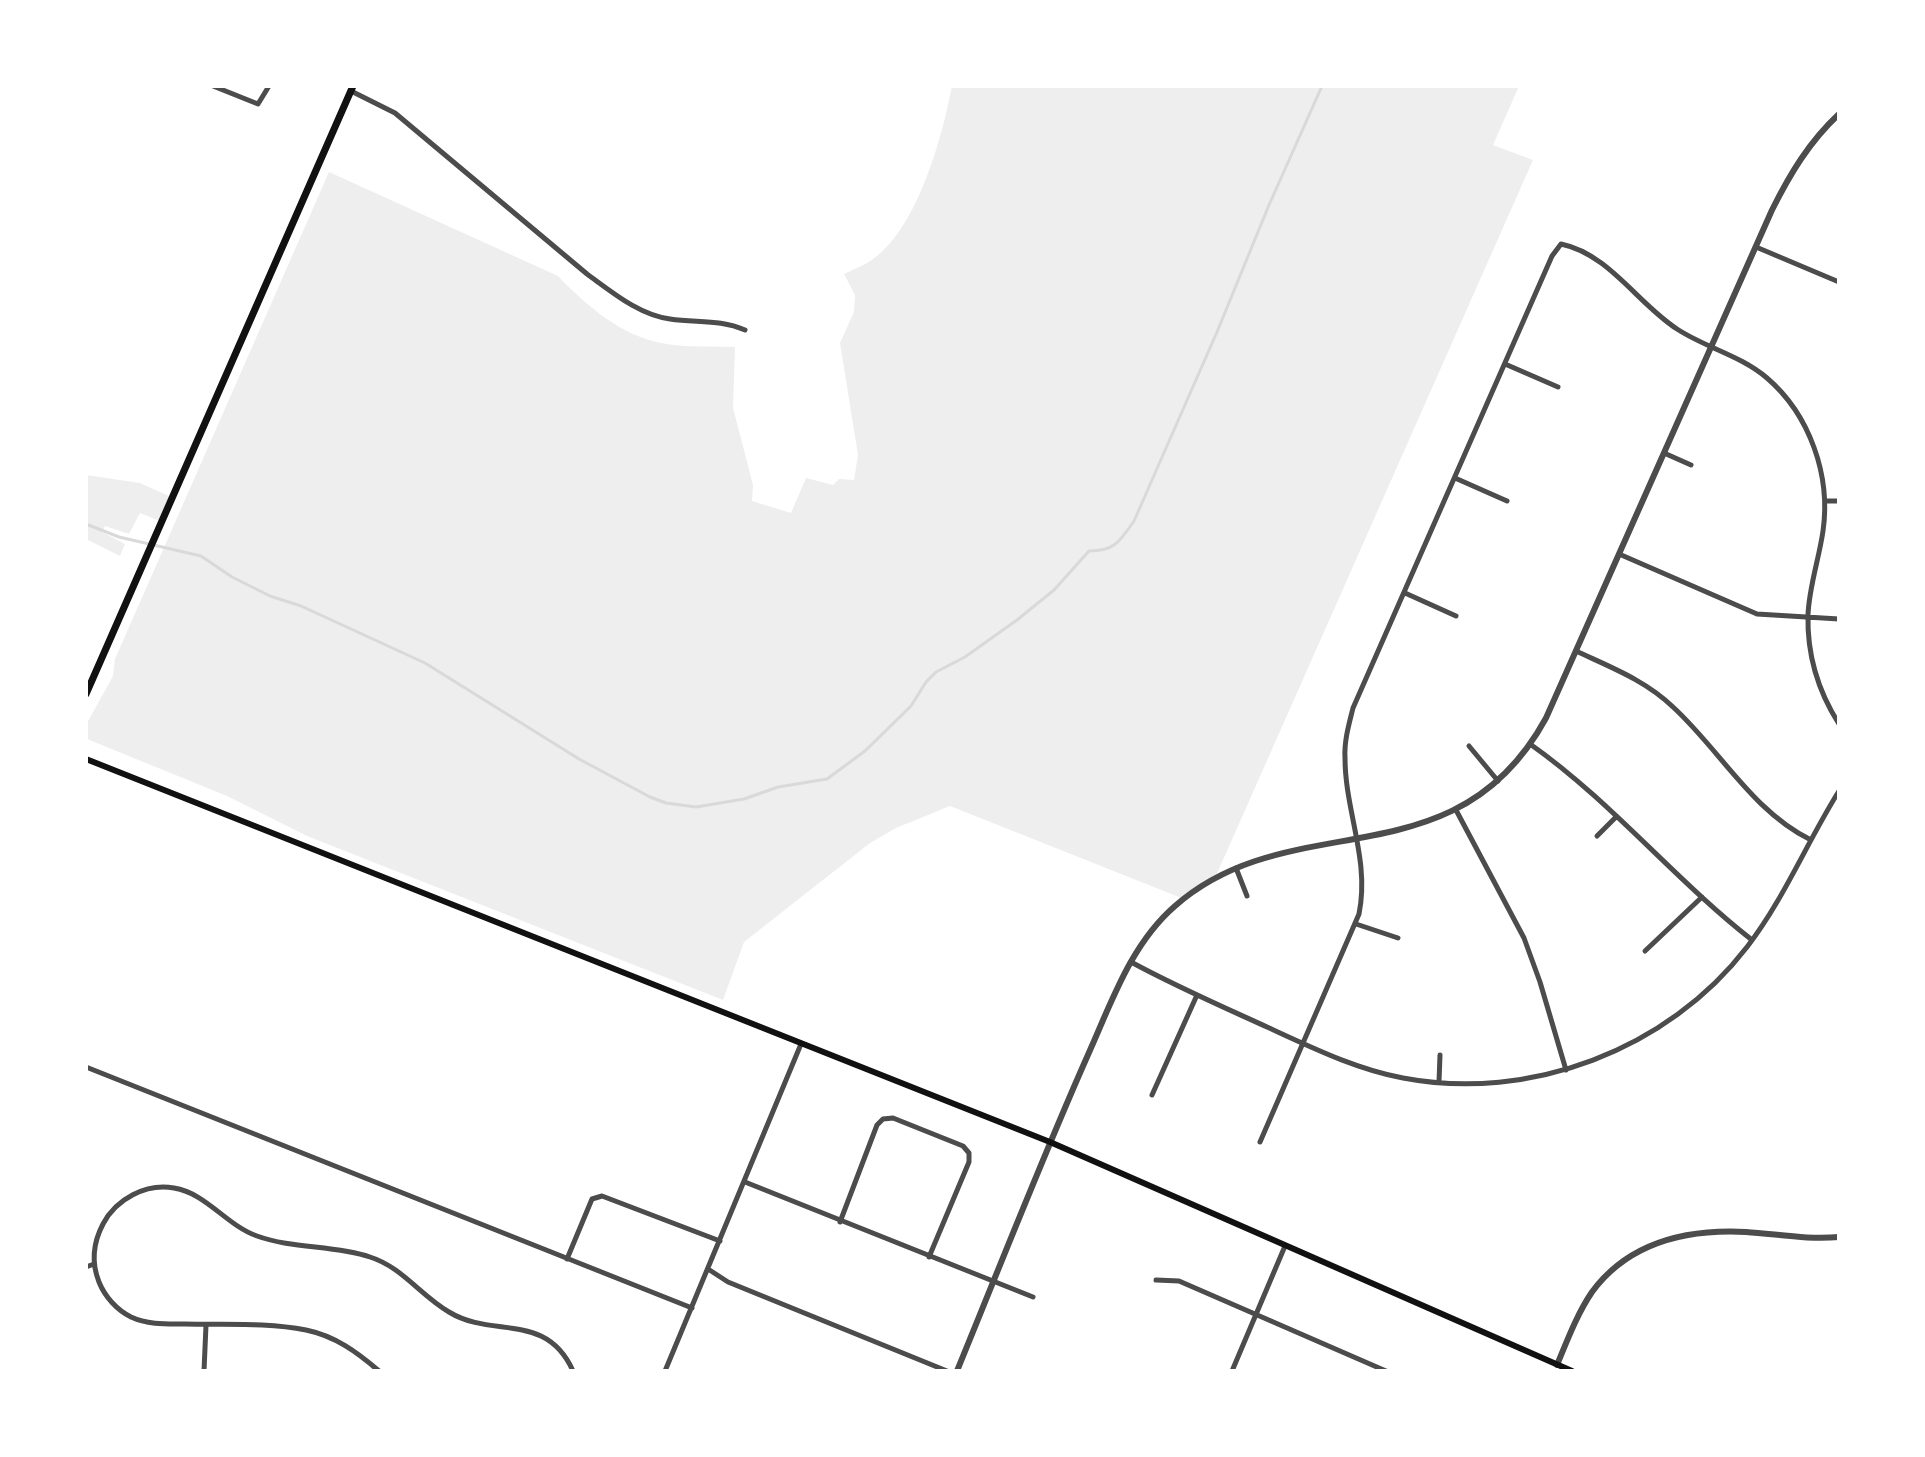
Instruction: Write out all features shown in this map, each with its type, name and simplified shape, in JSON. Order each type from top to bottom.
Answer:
[{"type":"main road","points":[[86,694],[352,88]]},
{"type":"main road","points":[[86,759],[1050,1142],[1572,1371]]},
{"type":"street","points":[[213,86],[258,104],[269,86]]},
{"type":"street","points":[[352,88],[395,113],[587,274],[620,298],[647,312],[671,319],[726,322],[745,330]]},
{"type":"street","points":[[957,1371],[1050,1142],[1131,962],[1144,941],[1175,906],[1198,888],[1236,868],[1272,857],[1408,829],[1456,810],[1498,781],[1530,744],[1546,718],[1795,166],[1838,118]]},
{"type":"street","points":[[1260,1142],[1356,924],[1363,883],[1345,757],[1353,708],[1552,256],[1561,244],[1575,247],[1593,257],[1670,324],[1758,371],[1794,407],[1814,445],[1825,501],[1823,533],[1808,618],[1815,674],[1839,724]]},
{"type":"street","points":[[1756,247],[1839,282]]},
{"type":"street","points":[[1505,364],[1558,387]]},
{"type":"street","points":[[1664,453],[1691,465]]},
{"type":"street","points":[[1455,478],[1507,501]]},
{"type":"street","points":[[1825,501],[1839,501]]},
{"type":"street","points":[[1619,554],[1743,609],[1778,617],[1839,619]]},
{"type":"street","points":[[1405,593],[1456,616]]},
{"type":"street","points":[[1576,651],[1628,675],[1660,696],[1691,725],[1769,812],[1811,840]]},
{"type":"street","points":[[1530,744],[1565,769],[1752,940]]},
{"type":"street","points":[[1469,746],[1498,781]]},
{"type":"street","points":[[1131,962],[1345,1061],[1395,1076],[1478,1084],[1514,1081],[1566,1070],[1628,1045],[1671,1019],[1709,988],[1752,940],[1839,791]]},
{"type":"street","points":[[1456,810],[1524,938],[1566,1070]]},
{"type":"street","points":[[1597,836],[1616,817]]},
{"type":"street","points":[[1236,868],[1247,896]]},
{"type":"street","points":[[1645,951],[1702,897]]},
{"type":"street","points":[[1356,924],[1398,938]]},
{"type":"street","points":[[1152,1095],[1197,995]]},
{"type":"street","points":[[665,1371],[801,1044]]},
{"type":"street","points":[[1439,1082],[1440,1055]]},
{"type":"street","points":[[86,1067],[692,1308]]},
{"type":"street","points":[[840,1222],[877,1125],[883,1119],[893,1118],[963,1146],[969,1153],[969,1162],[929,1257]]},
{"type":"street","points":[[745,1182],[1033,1297]]},
{"type":"street","points":[[379,1371],[356,1351],[317,1333],[276,1326],[157,1323],[132,1317],[110,1300],[97,1275],[93,1253],[99,1232],[121,1201],[155,1187],[172,1187],[199,1198],[234,1226],[257,1236],[351,1252],[385,1262],[459,1318],[485,1325],[522,1328],[548,1339],[568,1360],[573,1371]]},
{"type":"street","points":[[567,1259],[592,1199],[602,1196],[720,1241]]},
{"type":"street","points":[[1557,1365],[1592,1292],[1617,1265],[1645,1249],[1676,1236],[1711,1231],[1809,1238],[1839,1237]]},
{"type":"street","points":[[1232,1371],[1285,1246]]},
{"type":"street","points":[[86,1267],[94,1264]]},
{"type":"street","points":[[708,1269],[728,1282],[947,1371]]},
{"type":"street","points":[[86,1279],[97,1275]]},
{"type":"street","points":[[1156,1280],[1179,1281],[1386,1371]]},
{"type":"street","points":[[204,1371],[206,1325]]},
{"type":"street","points":[[1362,1371],[1366,1362]]},
{"type":"shaded area","points":[[952,86],[1519,86],[1493,145],[1533,160],[1215,878],[1184,899],[950,806],[896,828],[870,843],[744,942],[723,1000],[307,836],[227,796],[87,739],[86,725],[113,676],[115,659],[329,172],[558,276],[592,308],[632,333],[670,345],[735,347],[733,408],[753,485],[752,501],[791,513],[806,478],[833,485],[839,479],[854,480],[858,455],[840,343],[854,312],[855,295],[844,274],[867,263],[900,231],[934,157]]},
{"type":"shaded area","points":[[86,475],[140,483],[171,497],[160,521],[140,513],[129,534],[105,526],[102,532],[125,544],[120,556],[86,539]]},
{"type":"waterway","points":[[86,524],[119,537],[201,556],[232,577],[270,596],[301,606],[425,663],[579,759],[666,803],[696,807],[744,799],[778,787],[827,779],[865,751],[911,706],[936,672],[965,657],[1017,620],[1054,590],[1089,551],[1111,547],[1129,528],[1322,86]]}]
